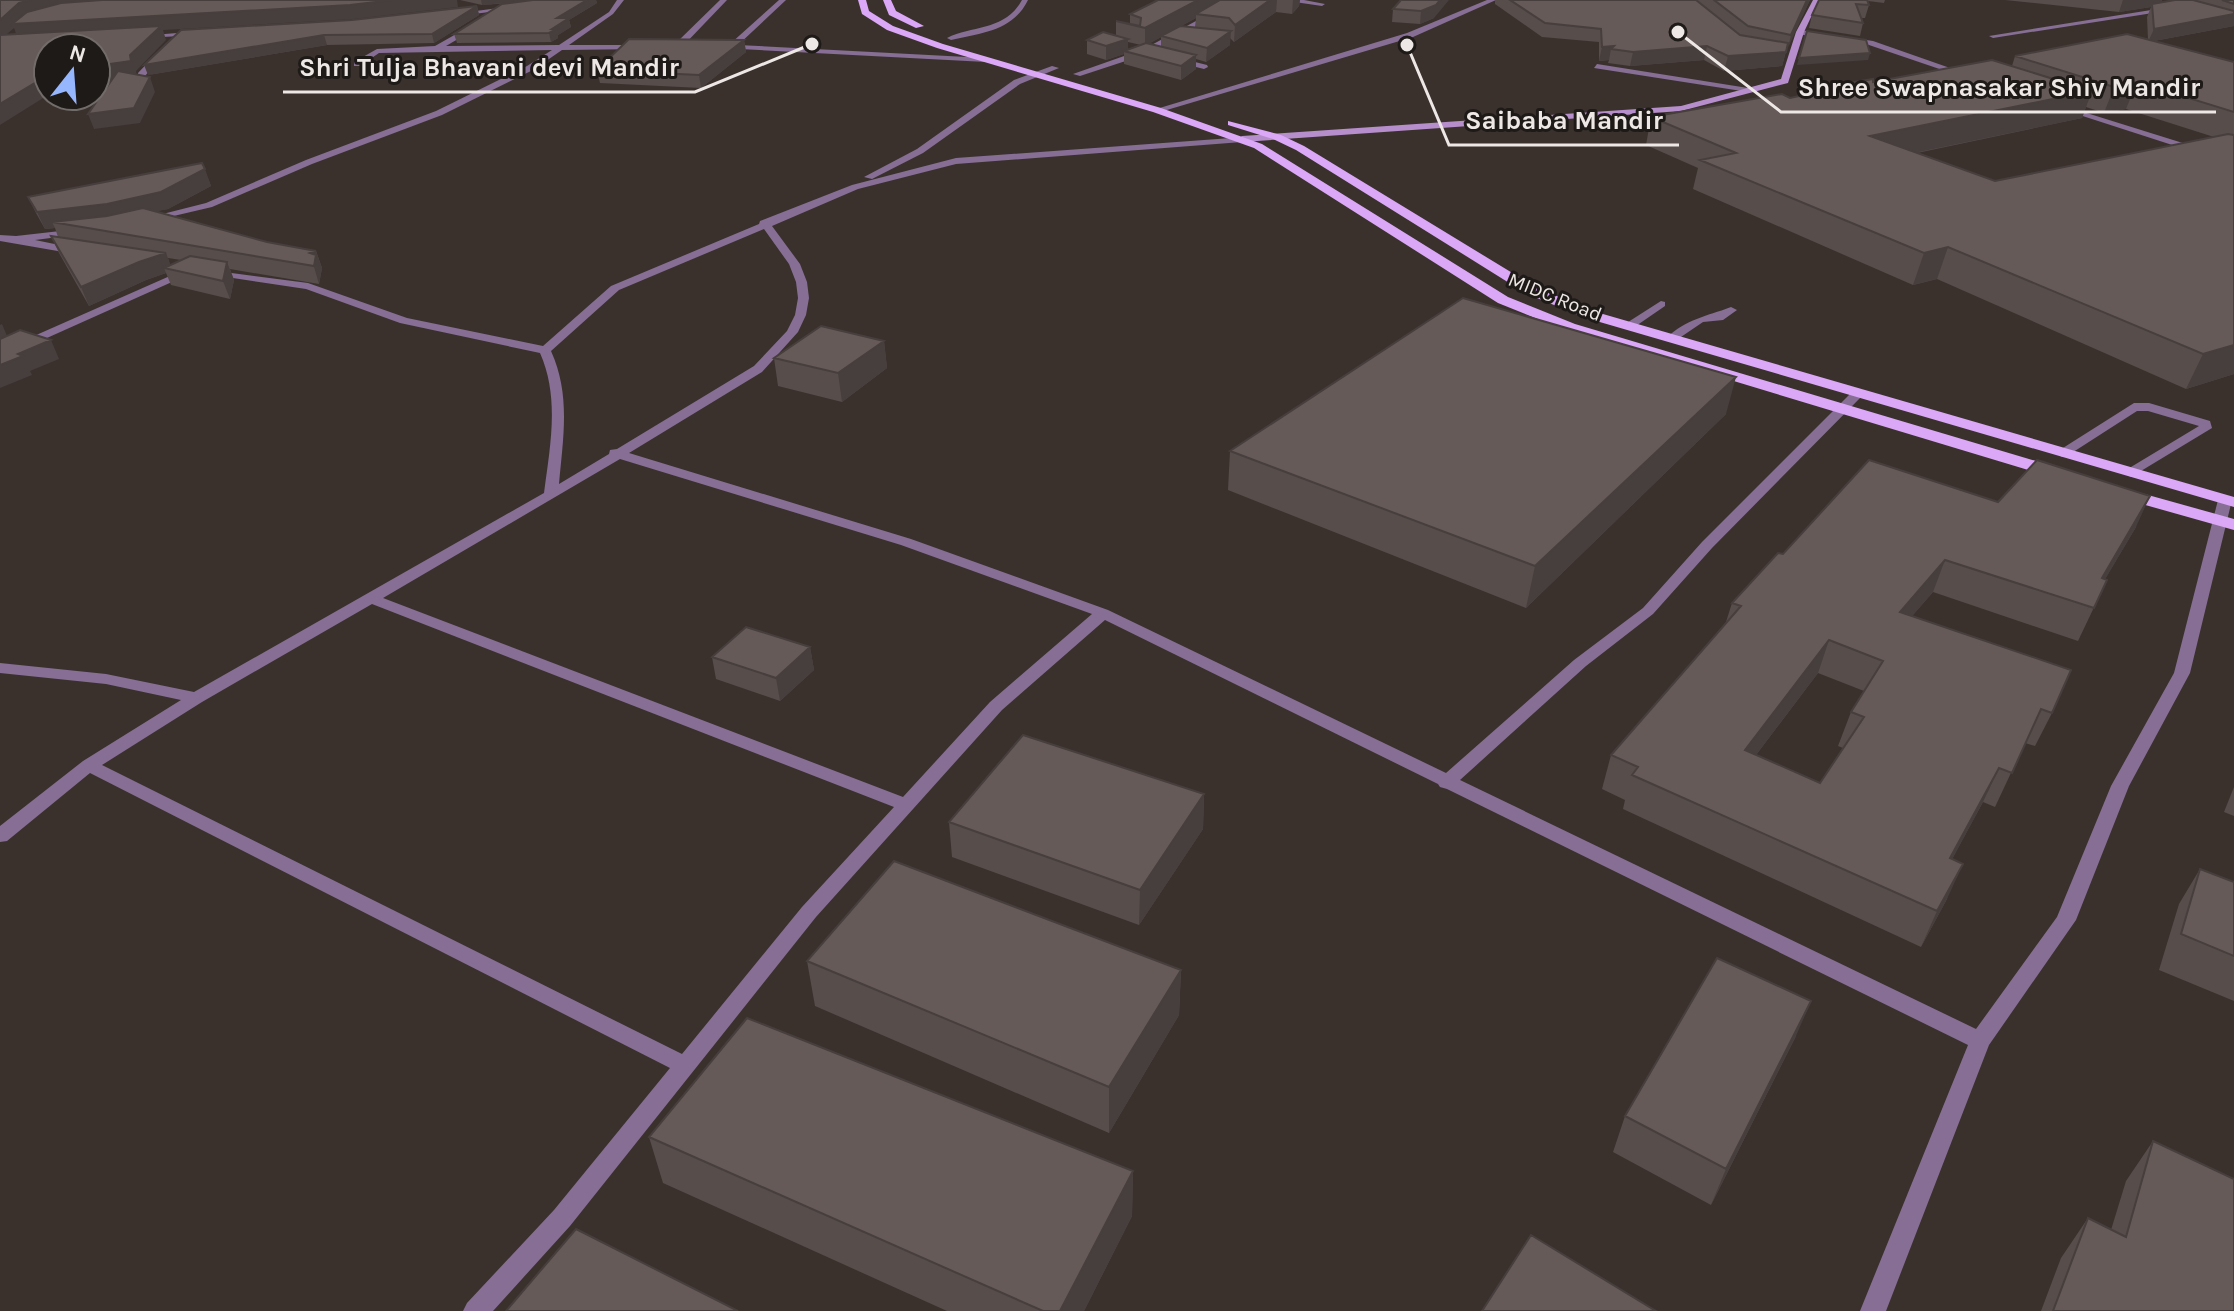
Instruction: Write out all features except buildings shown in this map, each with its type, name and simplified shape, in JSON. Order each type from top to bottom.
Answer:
[{"type":"main road","name":"MIDC Road","points":[[862,0],[865,12],[890,28],[1242,139],[1503,300],[1570,327],[2075,479]]},
{"type":"main road","name":"MIDC Road","points":[[887,0],[892,13],[901,19],[951,38],[1177,104],[1277,137],[1532,291],[1671,339],[2229,501]]},
{"type":"main road","points":[[1350,204],[1380,199]]},
{"type":"main road","points":[[2104,487],[2227,523]]},
{"type":"street","points":[[141,221],[209,205],[309,162],[439,113],[530,68],[611,13],[621,0]]},
{"type":"street","points":[[678,46],[724,0]]},
{"type":"street","points":[[732,46],[760,24],[783,0]]},
{"type":"street","points":[[951,38],[1002,25],[1020,15],[1025,0]]},
{"type":"street","points":[[1134,48],[1159,44],[1240,0]]},
{"type":"street","points":[[1284,0],[1322,4]]},
{"type":"street","points":[[1157,110],[1410,35],[1493,0]]},
{"type":"street","points":[[545,350],[615,288],[855,187],[956,161],[1681,108],[1785,81],[1800,32],[1816,0]]},
{"type":"street","points":[[1993,36],[2180,7],[2156,0]]},
{"type":"street","points":[[462,4],[487,11]]},
{"type":"street","points":[[443,15],[529,6]]},
{"type":"street","points":[[437,48],[500,9]]},
{"type":"street","points":[[1800,32],[1870,43],[1976,78]]},
{"type":"street","points":[[135,36],[213,33]]},
{"type":"street","points":[[141,75],[181,34]]},
{"type":"street","points":[[1179,34],[1191,36]]},
{"type":"street","points":[[664,46],[692,46]]},
{"type":"street","points":[[719,46],[986,60]]},
{"type":"street","points":[[1077,74],[1147,46],[1204,67]]},
{"type":"street","points":[[357,64],[377,51],[649,47]]},
{"type":"street","points":[[1782,51],[1795,54]]},
{"type":"street","points":[[1597,66],[1748,90]]},
{"type":"street","points":[[855,187],[920,151],[997,94],[1055,68]]},
{"type":"street","points":[[2052,103],[2234,162]]},
{"type":"street","points":[[0,836],[89,765],[196,698],[551,495],[615,453],[709,401],[758,369],[787,342],[799,321],[805,298],[801,274],[787,249],[764,223]]},
{"type":"street","points":[[16,239],[86,231]]},
{"type":"street","points":[[0,238],[93,254]]},
{"type":"street","points":[[165,265],[308,286],[404,321],[545,350]]},
{"type":"street","points":[[0,355],[194,269]]},
{"type":"street","points":[[1629,326],[1661,304]]},
{"type":"street","points":[[1671,339],[1700,319],[1719,318],[1731,310]]},
{"type":"street","points":[[545,350],[553,365],[559,399],[551,495]]},
{"type":"street","points":[[1446,783],[1580,663],[1648,611],[1707,545],[1858,393]]},
{"type":"street","points":[[2062,453],[2134,407],[2149,407],[2205,424],[2206,428],[2131,473]]},
{"type":"street","points":[[615,453],[906,542],[1103,613],[1980,1041]]},
{"type":"street","points":[[1873,1311],[1980,1041],[2066,920],[2120,786],[2182,673],[2227,523],[2229,501]]},
{"type":"street","points":[[370,598],[906,805]]},
{"type":"street","points":[[476,1311],[562,1218],[809,912],[996,706],[1103,613]]},
{"type":"street","points":[[0,668],[106,679],[196,698]]},
{"type":"street","points":[[89,765],[685,1066]]},
{"type":"place","name":"Shree Swapnasakar Shiv Mandir","points":[[1678,32]]},
{"type":"place","name":"Shri Tulja Bhavani devi Mandir","points":[[812,44]]},
{"type":"place","name":"Saibaba Mandir","points":[[1407,45]]}]
